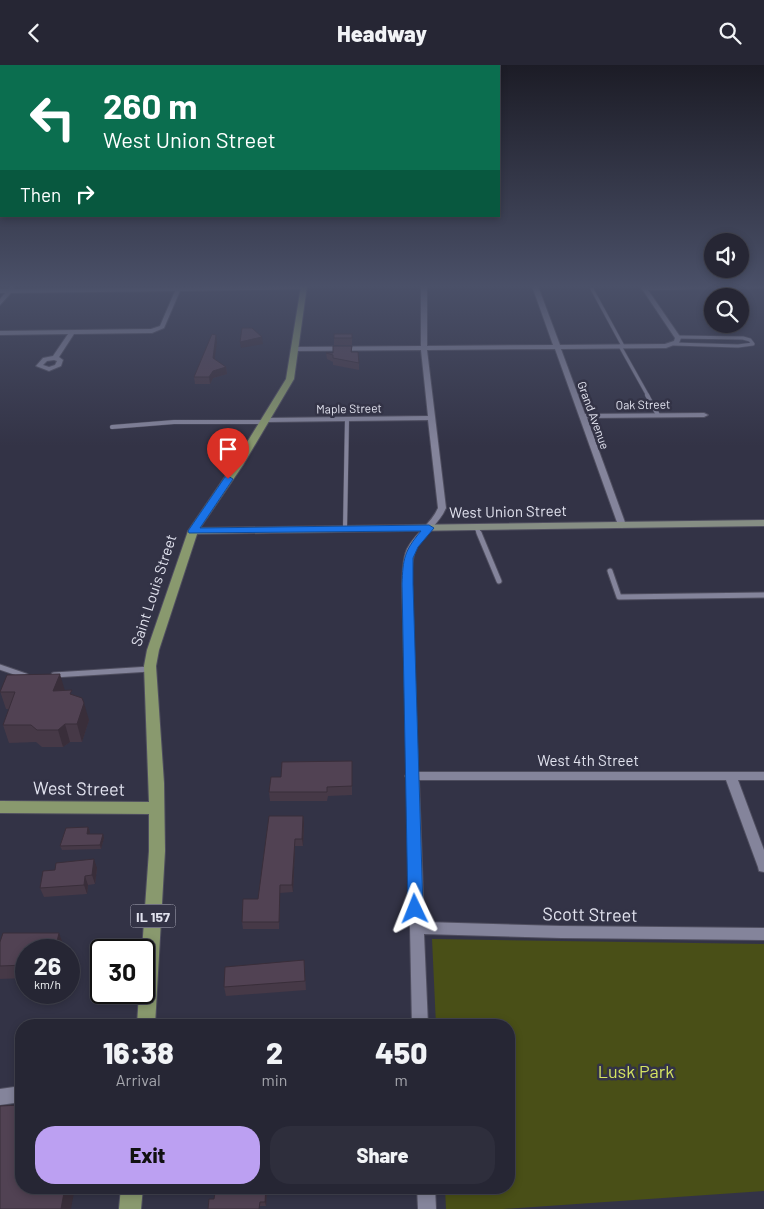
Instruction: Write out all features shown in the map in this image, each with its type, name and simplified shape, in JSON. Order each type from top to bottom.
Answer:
[{"type":"main road","name":"Saint Louis Street","points":[[146,1019],[157,851],[157,808],[150,669],[153,650],[193,531],[266,421],[289,382],[296,339]]},
{"type":"main road","name":"West Street","points":[[0,807],[157,808]]},
{"type":"main road","points":[[130,1209],[131,1194]]},
{"type":"street","points":[[55,358],[68,339]]},
{"type":"street","points":[[420,1019],[411,776],[408,558],[413,547],[439,517],[442,508],[423,339]]},
{"type":"street","name":"Grand Avenue","points":[[554,339],[622,525]]},
{"type":"street","points":[[295,349],[622,346],[674,344],[678,339]]},
{"type":"street","name":"Oak Street","points":[[582,416],[704,415]]},
{"type":"street","name":"Maple Street","points":[[266,421],[431,418]]},
{"type":"street","name":"West Union Street","points":[[193,531],[764,523]]},
{"type":"street","name":"West 4th Street","points":[[411,776],[764,776]]},
{"type":"street","points":[[730,776],[764,867]]},
{"type":"street","name":"Scott Street","points":[[416,929],[562,933],[764,934]]},
{"type":"street","points":[[0,1097],[15,1095]]},
{"type":"street","points":[[426,1194],[427,1209]]},
{"type":"lane","points":[[619,339],[658,415]]},
{"type":"lane","points":[[674,344],[738,346],[753,344],[748,339]]},
{"type":"lane","points":[[345,529],[347,419]]},
{"type":"lane","points":[[112,427],[174,422],[266,421]]},
{"type":"lane","points":[[476,527],[488,551],[499,581]]},
{"type":"lane","points":[[610,571],[619,597],[764,595]]},
{"type":"lane","points":[[0,667],[26,676],[34,676]]},
{"type":"lane","points":[[43,675],[96,674],[150,669]]},
{"type":"lane","points":[[18,680],[26,676]]},
{"type":"green space","name":"Lusk Park","points":[[432,939],[764,944],[764,1191],[503,1209],[446,1209],[445,1194],[515,1194],[515,1019],[436,1019]]},
{"type":"building","points":[[210,339],[215,339],[213,358],[226,367],[213,371],[209,377],[194,377]]},
{"type":"building","points":[[333,346],[352,346],[351,352],[358,352],[359,363],[333,358],[333,355],[326,353],[333,353]]},
{"type":"building","points":[[60,674],[53,691],[72,690],[70,694],[82,698],[84,703],[77,724],[65,724],[58,730],[37,730],[31,725],[3,725],[15,692],[0,692],[7,675]]},
{"type":"building","points":[[352,761],[352,786],[327,787],[327,792],[269,792],[271,777],[281,777],[282,762]]},
{"type":"building","points":[[269,816],[303,816],[302,839],[295,839],[292,885],[280,885],[279,922],[242,922],[243,899],[258,899]]},
{"type":"building","points":[[88,827],[87,834],[103,834],[100,845],[60,846],[66,828]]},
{"type":"building","points":[[94,859],[92,875],[85,876],[84,885],[40,888],[43,871],[55,870],[56,863]]},
{"type":"building","points":[[3,933],[59,933],[58,939],[15,939],[15,965],[0,966],[0,942]]},
{"type":"building","points":[[304,960],[305,981],[224,987],[225,967]]},
{"type":"building","points":[[15,1105],[15,1194],[64,1194],[61,1209],[0,1209],[0,1106]]},
{"type":"building","points":[[215,1194],[266,1194],[265,1202],[260,1202],[259,1209],[208,1209],[209,1199],[214,1199]]},
{"type":"route","points":[[228,479],[193,531],[429,528],[413,547],[408,558],[407,584],[415,909]]}]
